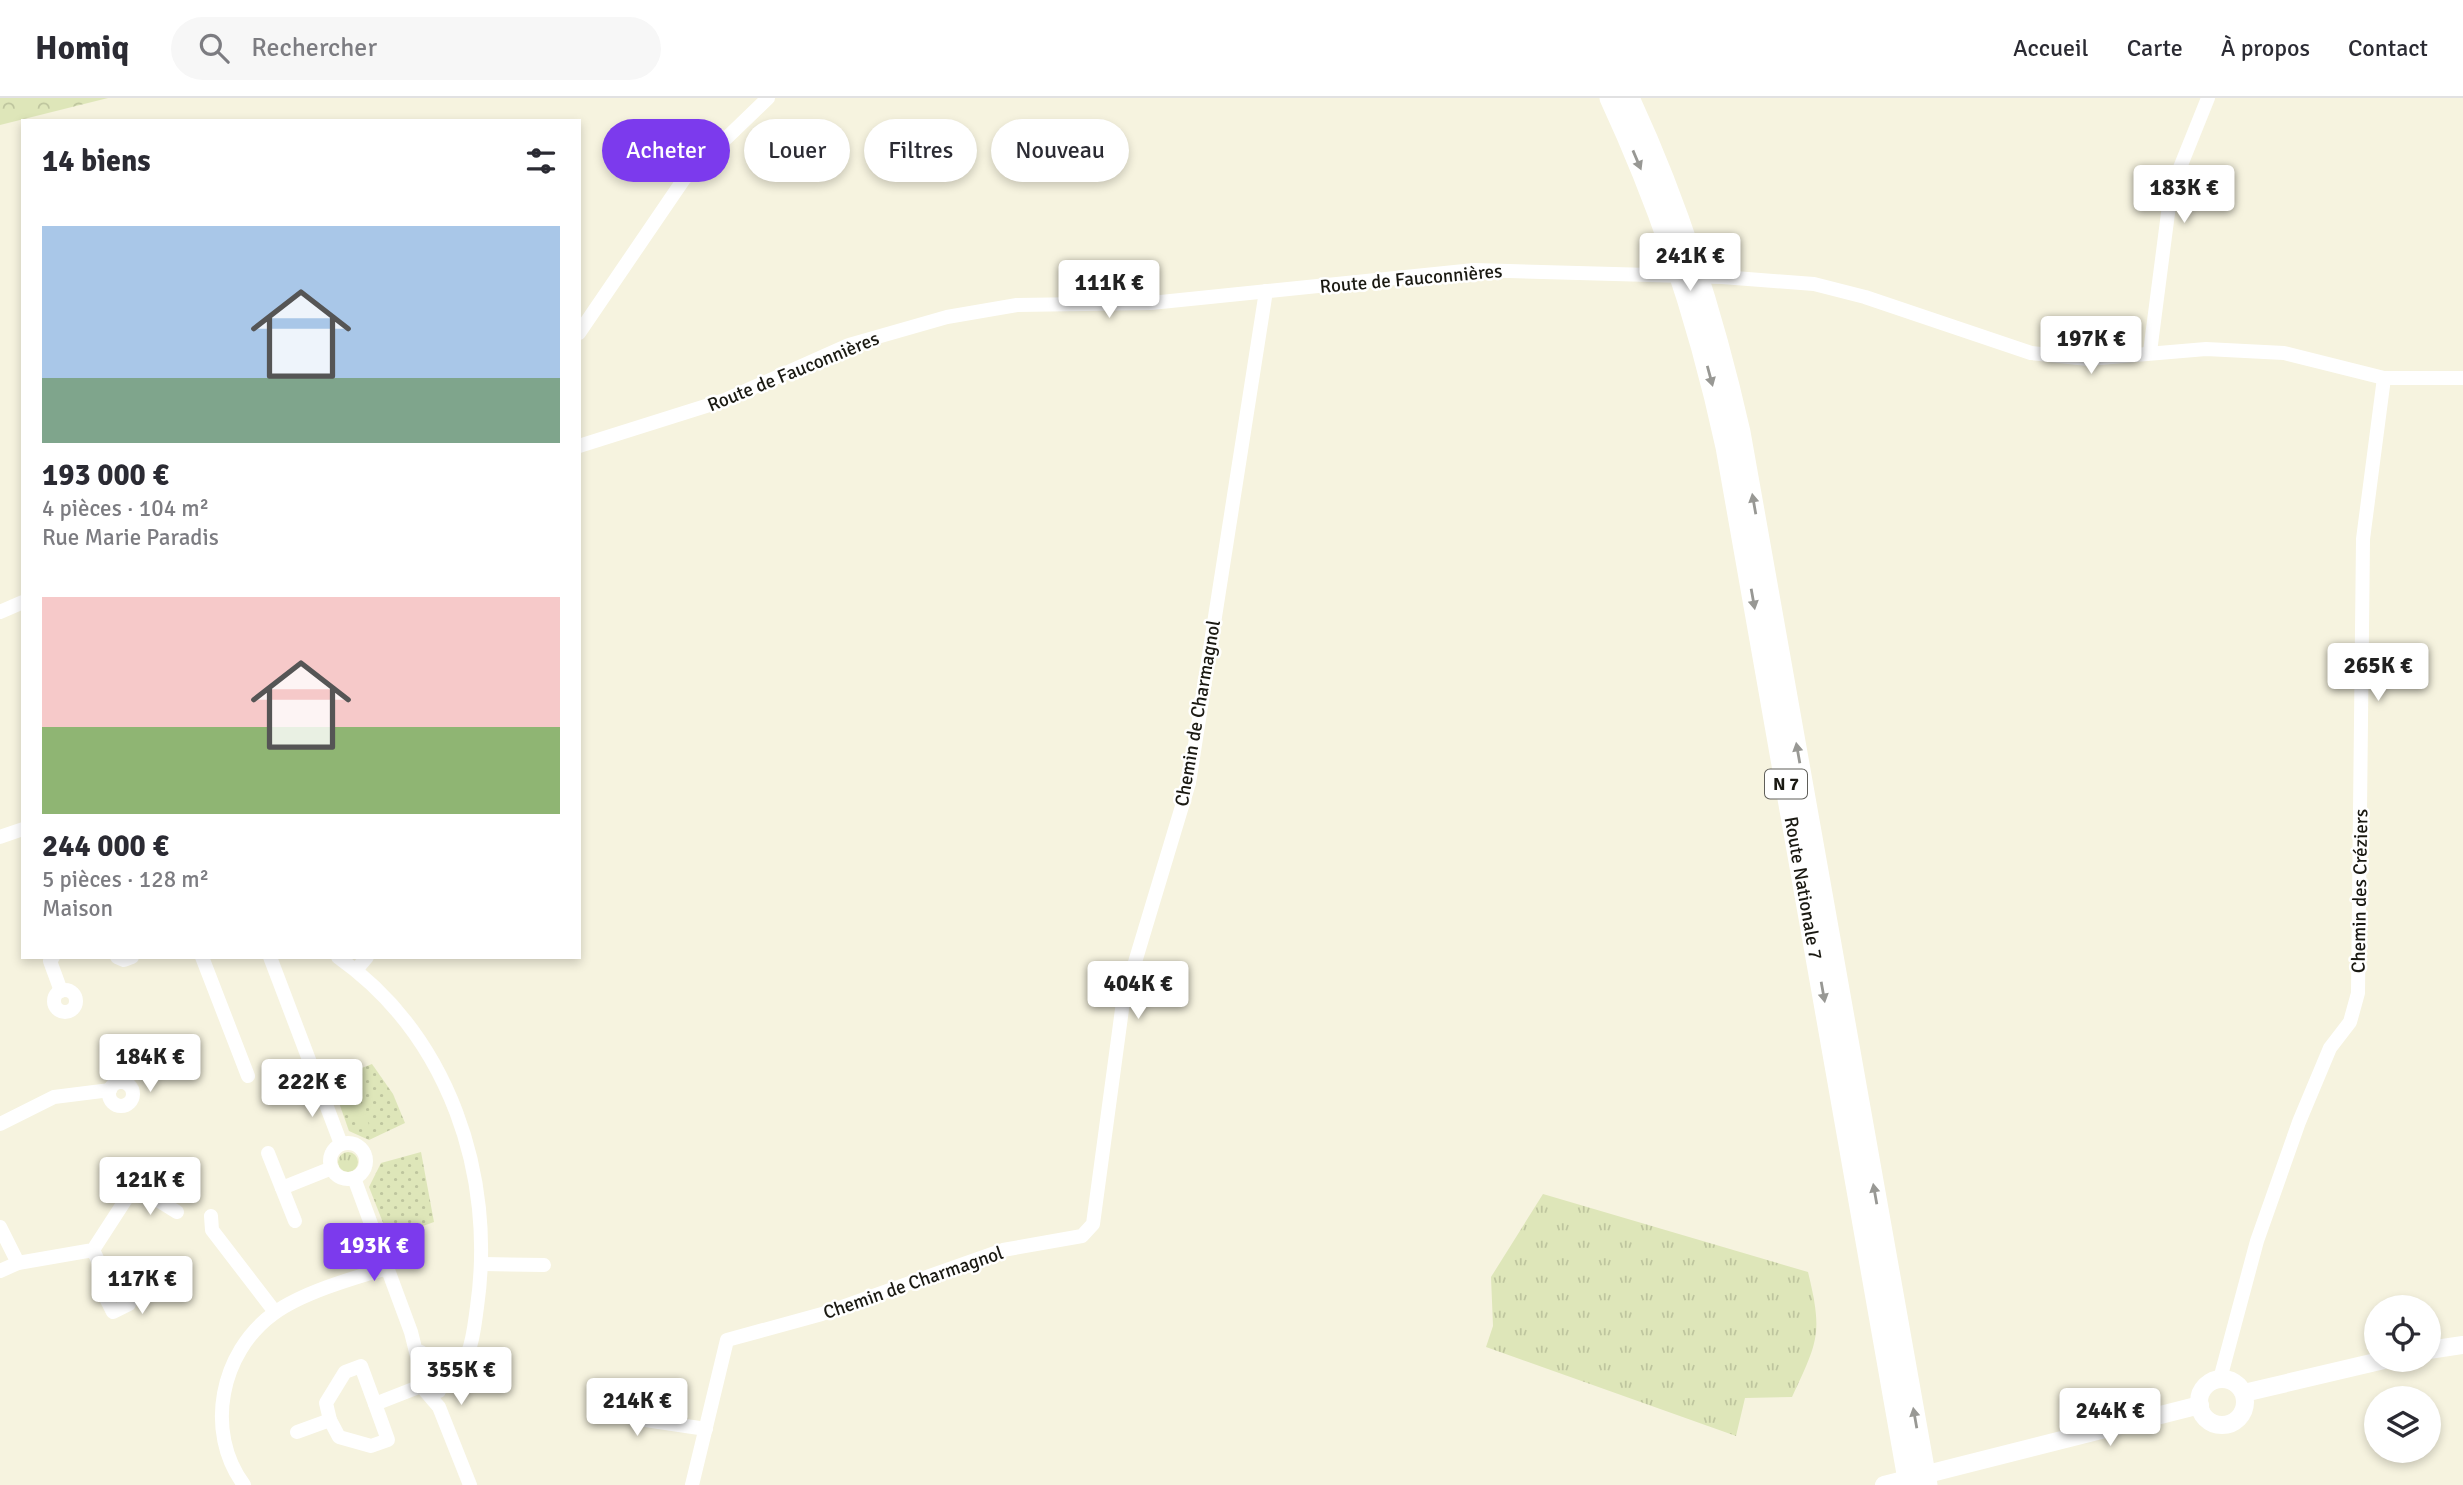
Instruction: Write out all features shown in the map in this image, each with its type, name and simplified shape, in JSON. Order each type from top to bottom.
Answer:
[{"type":"highway","name":"Route Nationale 7","points":[[1610,98],[1674,253],[1714,391],[1732,480],[1895,1484]]},
{"type":"highway","name":"Route Nationale 7","points":[[1629,98],[1692,255],[1721,351],[1740,432],[1927,1485]]},
{"type":"main road","points":[[2441,1348],[2463,1345]]},
{"type":"main road","points":[[2244,1393],[2364,1365]]},
{"type":"main road","points":[[2220,1379],[2234,1382],[2244,1393],[2244,1409],[2235,1421],[2228,1424],[2213,1423],[2200,1405],[2202,1391],[2220,1379]]},
{"type":"main road","points":[[1895,1484],[2200,1405]]},
{"type":"street","points":[[581,330],[684,179],[768,98]]},
{"type":"street","points":[[2150,352],[2171,190],[2208,98]]},
{"type":"street","name":"Route de Fauconnières","points":[[581,445],[725,400],[849,345],[947,317],[1017,305],[1151,303],[1474,270],[1722,277],[1814,284],[1865,297],[2031,354],[2088,359],[2206,349],[2284,353],[2384,378],[2463,378]]},
{"type":"street","name":"Chemin de Charmagnol","points":[[692,1485],[727,1340],[822,1314],[1003,1250],[1082,1236],[1093,1224],[1123,1002],[1189,783],[1266,291]]},
{"type":"street","name":"Chemin des Créziers","points":[[2220,1379],[2257,1241],[2298,1122],[2330,1048],[2350,1022],[2358,993],[2362,539],[2384,378]]},
{"type":"street","points":[[0,612],[21,603]]},
{"type":"street","points":[[0,837],[21,830]]},
{"type":"street","points":[[52,959],[61,991]]},
{"type":"street","points":[[203,959],[248,1076]]},
{"type":"street","points":[[271,959],[341,1144]]},
{"type":"street","points":[[341,959],[356,970],[401,1016],[421,1042],[452,1099],[474,1168],[481,1206],[483,1264],[467,1359],[456,1374],[375,1404]]},
{"type":"street","points":[[356,970],[365,959]]},
{"type":"street","points":[[0,1124],[54,1097],[110,1090]]},
{"type":"street","points":[[341,1144],[357,1145],[365,1155],[364,1171],[354,1178],[341,1178],[332,1168],[333,1152],[341,1144]]},
{"type":"street","points":[[268,1153],[295,1221]]},
{"type":"street","points":[[282,1188],[332,1168]]},
{"type":"street","points":[[0,1271],[18,1263],[93,1250],[128,1196],[125,1177],[146,1173],[148,1194]]},
{"type":"street","points":[[354,1178],[470,1485]]},
{"type":"street","points":[[128,1196],[148,1194],[177,1212]]},
{"type":"street","points":[[211,1216],[212,1230],[275,1312]]},
{"type":"street","points":[[0,1227],[18,1263]]},
{"type":"street","points":[[93,1250],[113,1292]]},
{"type":"street","points":[[483,1264],[544,1265]]},
{"type":"street","points":[[244,1485],[224,1438],[221,1413],[223,1393],[235,1359],[247,1339],[275,1312],[293,1302],[387,1268]]},
{"type":"street","points":[[361,1366],[375,1404],[388,1440],[371,1446],[339,1437],[330,1420],[326,1403],[345,1372],[361,1366]]},
{"type":"street","points":[[636,1387],[632,1418],[705,1429]]},
{"type":"street","points":[[297,1432],[330,1420]]},
{"type":"green space","points":[[0,98],[108,98],[21,119],[0,125]]},
{"type":"green space","points":[[372,1064],[393,1094],[405,1123],[369,1140],[349,1131],[331,1080]]},
{"type":"green space","points":[[353,1079],[369,1125],[358,1129],[342,1083]]},
{"type":"green space","points":[[348,1152],[355,1155],[358,1162],[355,1169],[348,1172],[341,1169],[338,1162],[341,1155]]},
{"type":"green space","points":[[421,1152],[434,1222],[389,1238],[369,1187],[381,1163]]},
{"type":"green space","points":[[1543,1194],[1808,1272],[1815,1310],[1815,1337],[1808,1363],[1792,1397],[1745,1398],[1736,1436],[1486,1347],[1493,1326],[1491,1277]]}]
